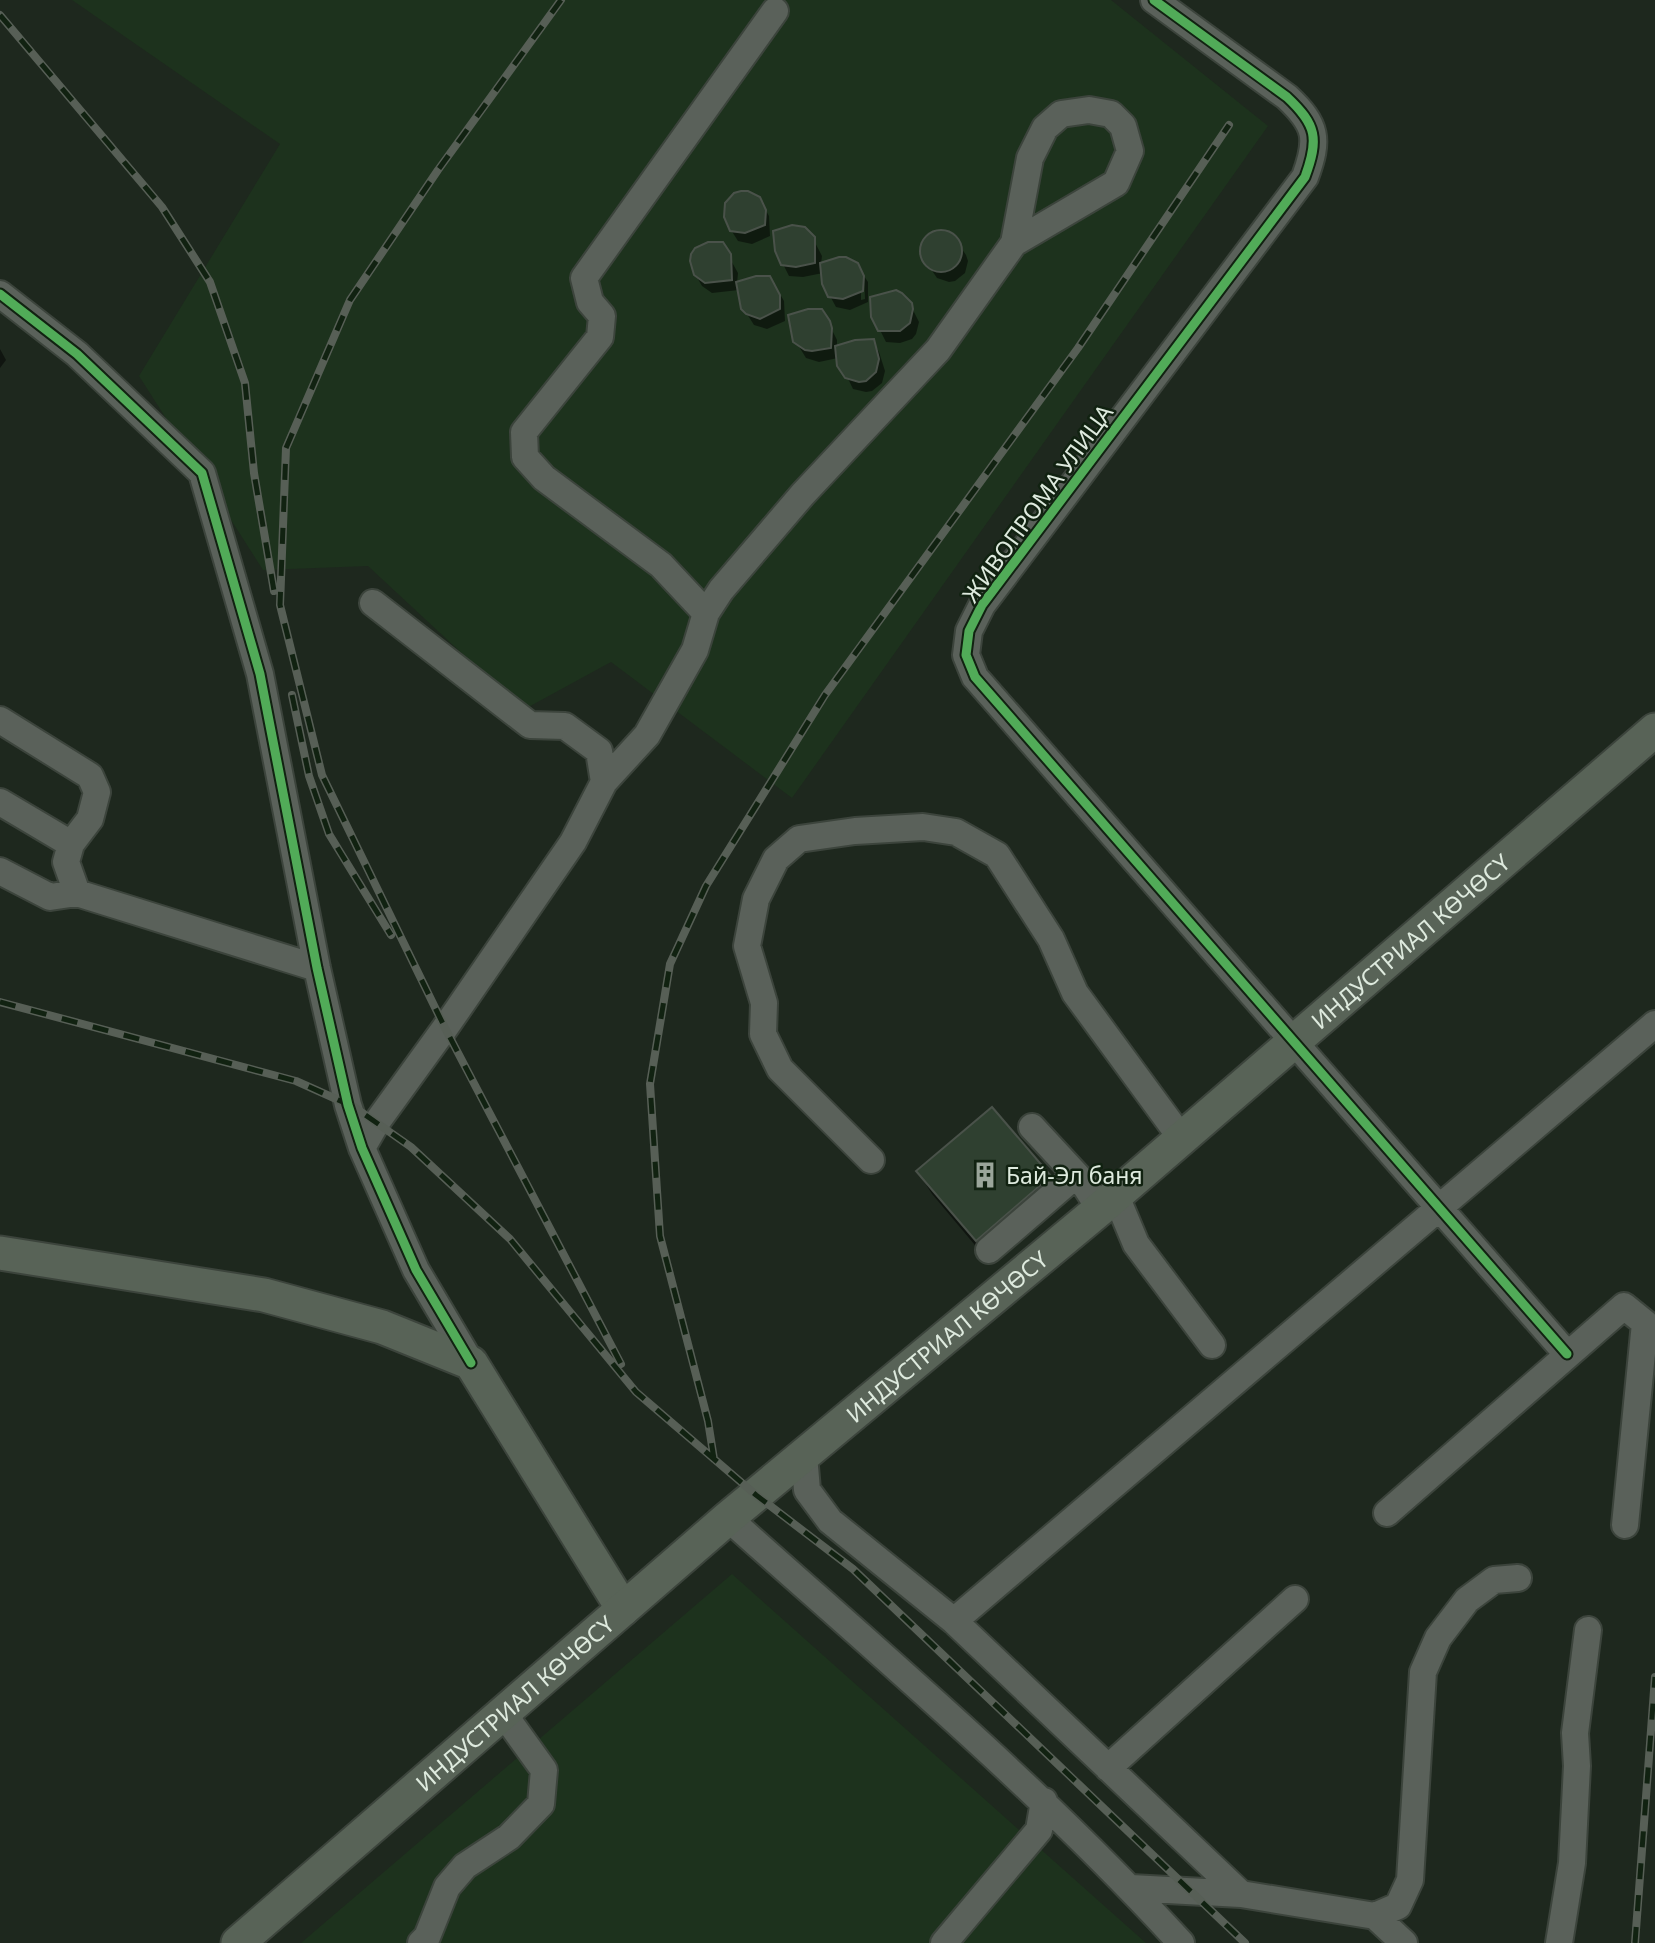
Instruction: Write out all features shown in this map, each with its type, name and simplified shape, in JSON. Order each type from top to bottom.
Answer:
[{"type":"main road","name":"ИНДУСТРИАЛ КӨЧӨСҮ","points":[[238,1943],[728,1518],[1108,1203],[1655,730]]},
{"type":"main road","points":[[0,1253],[264,1295],[382,1327],[471,1363],[623,1609]]},
{"type":"street","name":"ЖИВОПРОМА УЛИЦА","points":[[1154,0],[1287,97],[1305,114],[1314,132],[1314,152],[1305,177],[982,605],[969,631],[966,655],[975,677],[1567,1354]]},
{"type":"street","points":[[706,613],[662,565],[544,478],[525,457],[524,432],[600,337],[602,316],[590,302],[584,278],[775,11]]},
{"type":"street","points":[[362,1148],[377,1122],[446,1028],[573,842],[604,782],[647,735],[695,650],[706,613],[721,590],[803,494],[938,350],[1014,243],[1116,183],[1130,151],[1124,126],[1111,114],[1089,110],[1061,114],[1045,128],[1030,158],[1014,243]]},
{"type":"street","points":[[0,294],[77,354],[202,473],[260,674],[317,968],[348,1105],[362,1148],[416,1270],[471,1363]]},
{"type":"street","points":[[373,603],[530,725],[565,726],[599,751],[604,782]]},
{"type":"street","points":[[0,720],[90,776],[97,792],[90,819],[71,844],[66,862],[77,893]]},
{"type":"street","points":[[0,802],[71,844]]},
{"type":"street","points":[[871,1160],[780,1069],[763,1034],[764,1003],[747,946],[756,899],[776,859],[799,839],[855,831],[923,827],[956,832],[997,855],[1051,939],[1075,993],[1182,1139]]},
{"type":"street","points":[[0,871],[50,897],[77,893],[317,968]]},
{"type":"street","points":[[954,1621],[1655,1024]]},
{"type":"street","points":[[1032,1127],[1076,1175],[1108,1203],[1212,1345]]},
{"type":"street","points":[[989,1250],[1076,1175]]},
{"type":"street","points":[[1387,1513],[1624,1306],[1645,1323],[1625,1525]]},
{"type":"street","points":[[804,1455],[807,1490],[830,1521],[954,1621],[1241,1894]]},
{"type":"street","points":[[728,1518],[1044,1801],[1131,1888],[1181,1943]]},
{"type":"street","points":[[1131,1888],[1241,1894],[1375,1916],[1398,1906],[1410,1880],[1423,1672],[1438,1638],[1467,1600],[1494,1580],[1518,1578]]},
{"type":"street","points":[[1108,1768],[1295,1599]]},
{"type":"street","points":[[1559,1943],[1572,1863],[1577,1766],[1575,1732],[1588,1630]]},
{"type":"street","points":[[421,1943],[427,1937],[447,1887],[466,1866],[509,1837],[541,1804],[544,1770],[503,1713]]},
{"type":"street","points":[[944,1943],[1039,1830],[1044,1801]]},
{"type":"street","points":[[1375,1916],[1404,1943]]},
{"type":"shaded area","points":[[72,0],[1111,0],[1268,126],[792,798],[611,662],[523,710],[368,566],[263,570],[139,376],[280,144]]},
{"type":"shaded area","points":[[732,1574],[1146,1943],[301,1943]]},
{"type":"building","points":[[748,191],[760,197],[766,210],[765,225],[745,233],[730,231],[724,217],[725,203],[734,193]]},
{"type":"building","points":[[792,225],[805,227],[815,237],[815,263],[796,267],[781,265],[775,251],[773,231]]},
{"type":"building","points":[[941,230],[956,236],[962,251],[956,266],[941,272],[926,266],[920,251],[926,236]]},
{"type":"building","points":[[708,242],[723,242],[731,254],[732,280],[705,283],[694,275],[691,254],[695,248]]},
{"type":"building","points":[[846,257],[858,263],[864,276],[863,291],[843,299],[828,297],[822,284],[820,263]]},
{"type":"building","points":[[756,276],[770,276],[780,295],[780,309],[760,319],[741,309],[736,282]]},
{"type":"building","points":[[896,290],[912,303],[910,323],[900,331],[878,331],[871,317],[870,297]]},
{"type":"building","points":[[808,309],[822,309],[830,321],[831,348],[805,350],[793,342],[788,315]]},
{"type":"building","points":[[874,339],[879,359],[876,372],[866,381],[845,378],[837,366],[835,346],[855,340]]},
{"type":"building","name":"Бай-Эл баня","points":[[992,1107],[1051,1176],[976,1241],[916,1171]]},
{"type":"railway","points":[[561,0],[438,170],[350,300],[286,448],[280,605],[322,775],[445,1028],[621,1364]]},
{"type":"railway","points":[[0,15],[162,207],[210,282],[245,383],[254,473],[274,591]]},
{"type":"railway","points":[[714,1459],[708,1421],[660,1236],[650,1084],[670,964],[706,886],[825,695],[1078,348],[1229,125]]},
{"type":"railway","points":[[292,695],[309,776],[329,834],[391,935]]},
{"type":"railway","points":[[0,1002],[296,1081],[354,1107],[411,1147],[510,1239],[636,1392],[756,1495],[853,1569],[1245,1943]]},
{"type":"railway","points":[[1635,1943],[1655,1677]]},
{"type":"cycle path","points":[[1154,0],[1297,107],[1310,125],[1312,133],[1309,164],[1305,177],[982,605],[969,631],[966,655],[975,677],[1567,1354]]},
{"type":"cycle path","points":[[0,294],[77,354],[202,473],[260,674],[317,968],[348,1105],[362,1148],[416,1270],[471,1363]]},
{"type":"place","name":"Бай-Эл баня","points":[[985,1175]]}]
